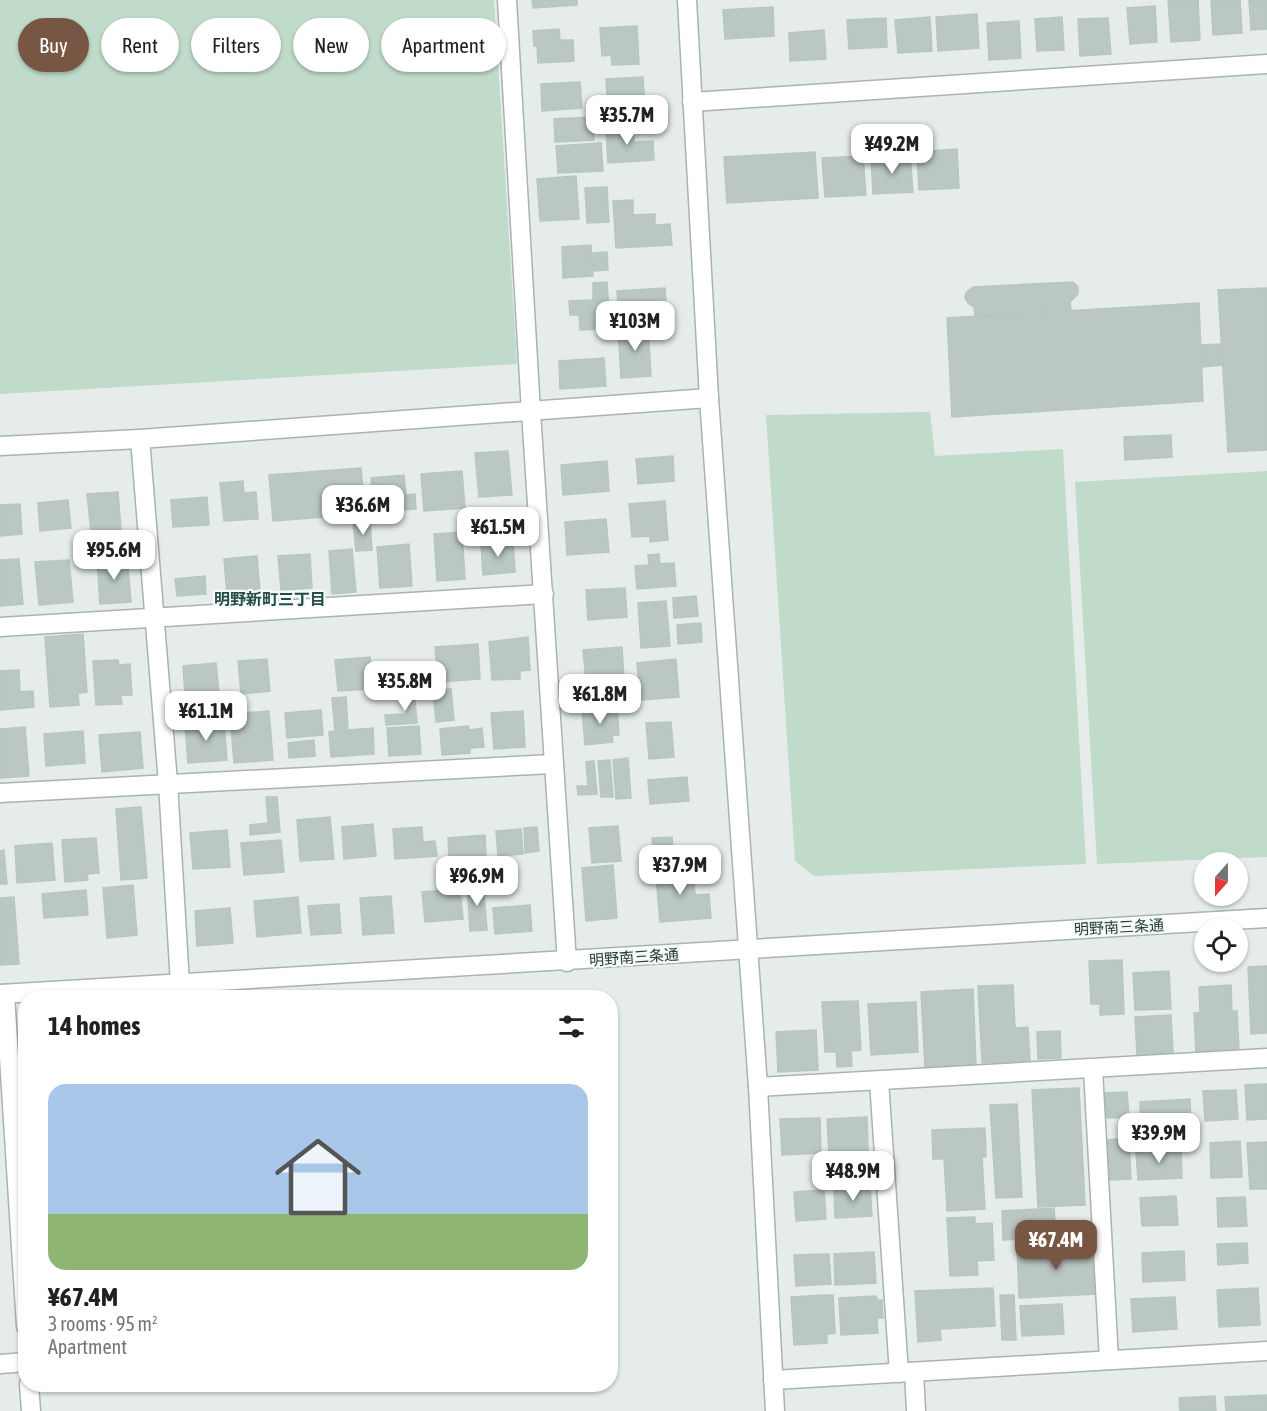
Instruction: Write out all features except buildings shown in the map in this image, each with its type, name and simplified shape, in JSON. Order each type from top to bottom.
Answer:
[{"type":"street","points":[[507,0],[567,962]]},
{"type":"street","points":[[687,0],[710,398],[758,1087],[775,1411]]},
{"type":"street","points":[[692,102],[1267,64]]},
{"type":"street","points":[[0,446],[140,439],[710,398]]},
{"type":"street","points":[[140,439],[168,783],[180,984]]},
{"type":"street","points":[[0,627],[544,594]]},
{"type":"street","points":[[0,793],[553,764]]},
{"type":"street","name":"明野南三条通","points":[[73,990],[1267,918]]},
{"type":"street","name":"明野南三条通","points":[[2,994],[18,993]]},
{"type":"street","points":[[2,994],[9,1204],[18,1269]]},
{"type":"street","points":[[758,1087],[1267,1058]]},
{"type":"street","points":[[1093,1069],[1109,1360]]},
{"type":"street","points":[[879,1081],[906,1373],[916,1411]]},
{"type":"street","points":[[773,1380],[1267,1350]]},
{"type":"street","points":[[0,1364],[18,1363]]},
{"type":"street","points":[[30,1392],[31,1411]]},
{"type":"green space","points":[[0,0],[494,0],[495,18],[381,18],[381,72],[499,72],[517,364],[0,394]]},
{"type":"green space","points":[[930,412],[935,456],[1063,449],[1086,864],[814,876],[795,861],[766,415]]},
{"type":"green space","points":[[1267,471],[1267,857],[1248,858],[1248,852],[1194,852],[1194,860],[1097,864],[1075,482]]},
{"type":"district","name":"明野新町三丁目","points":[[270,599]]}]
